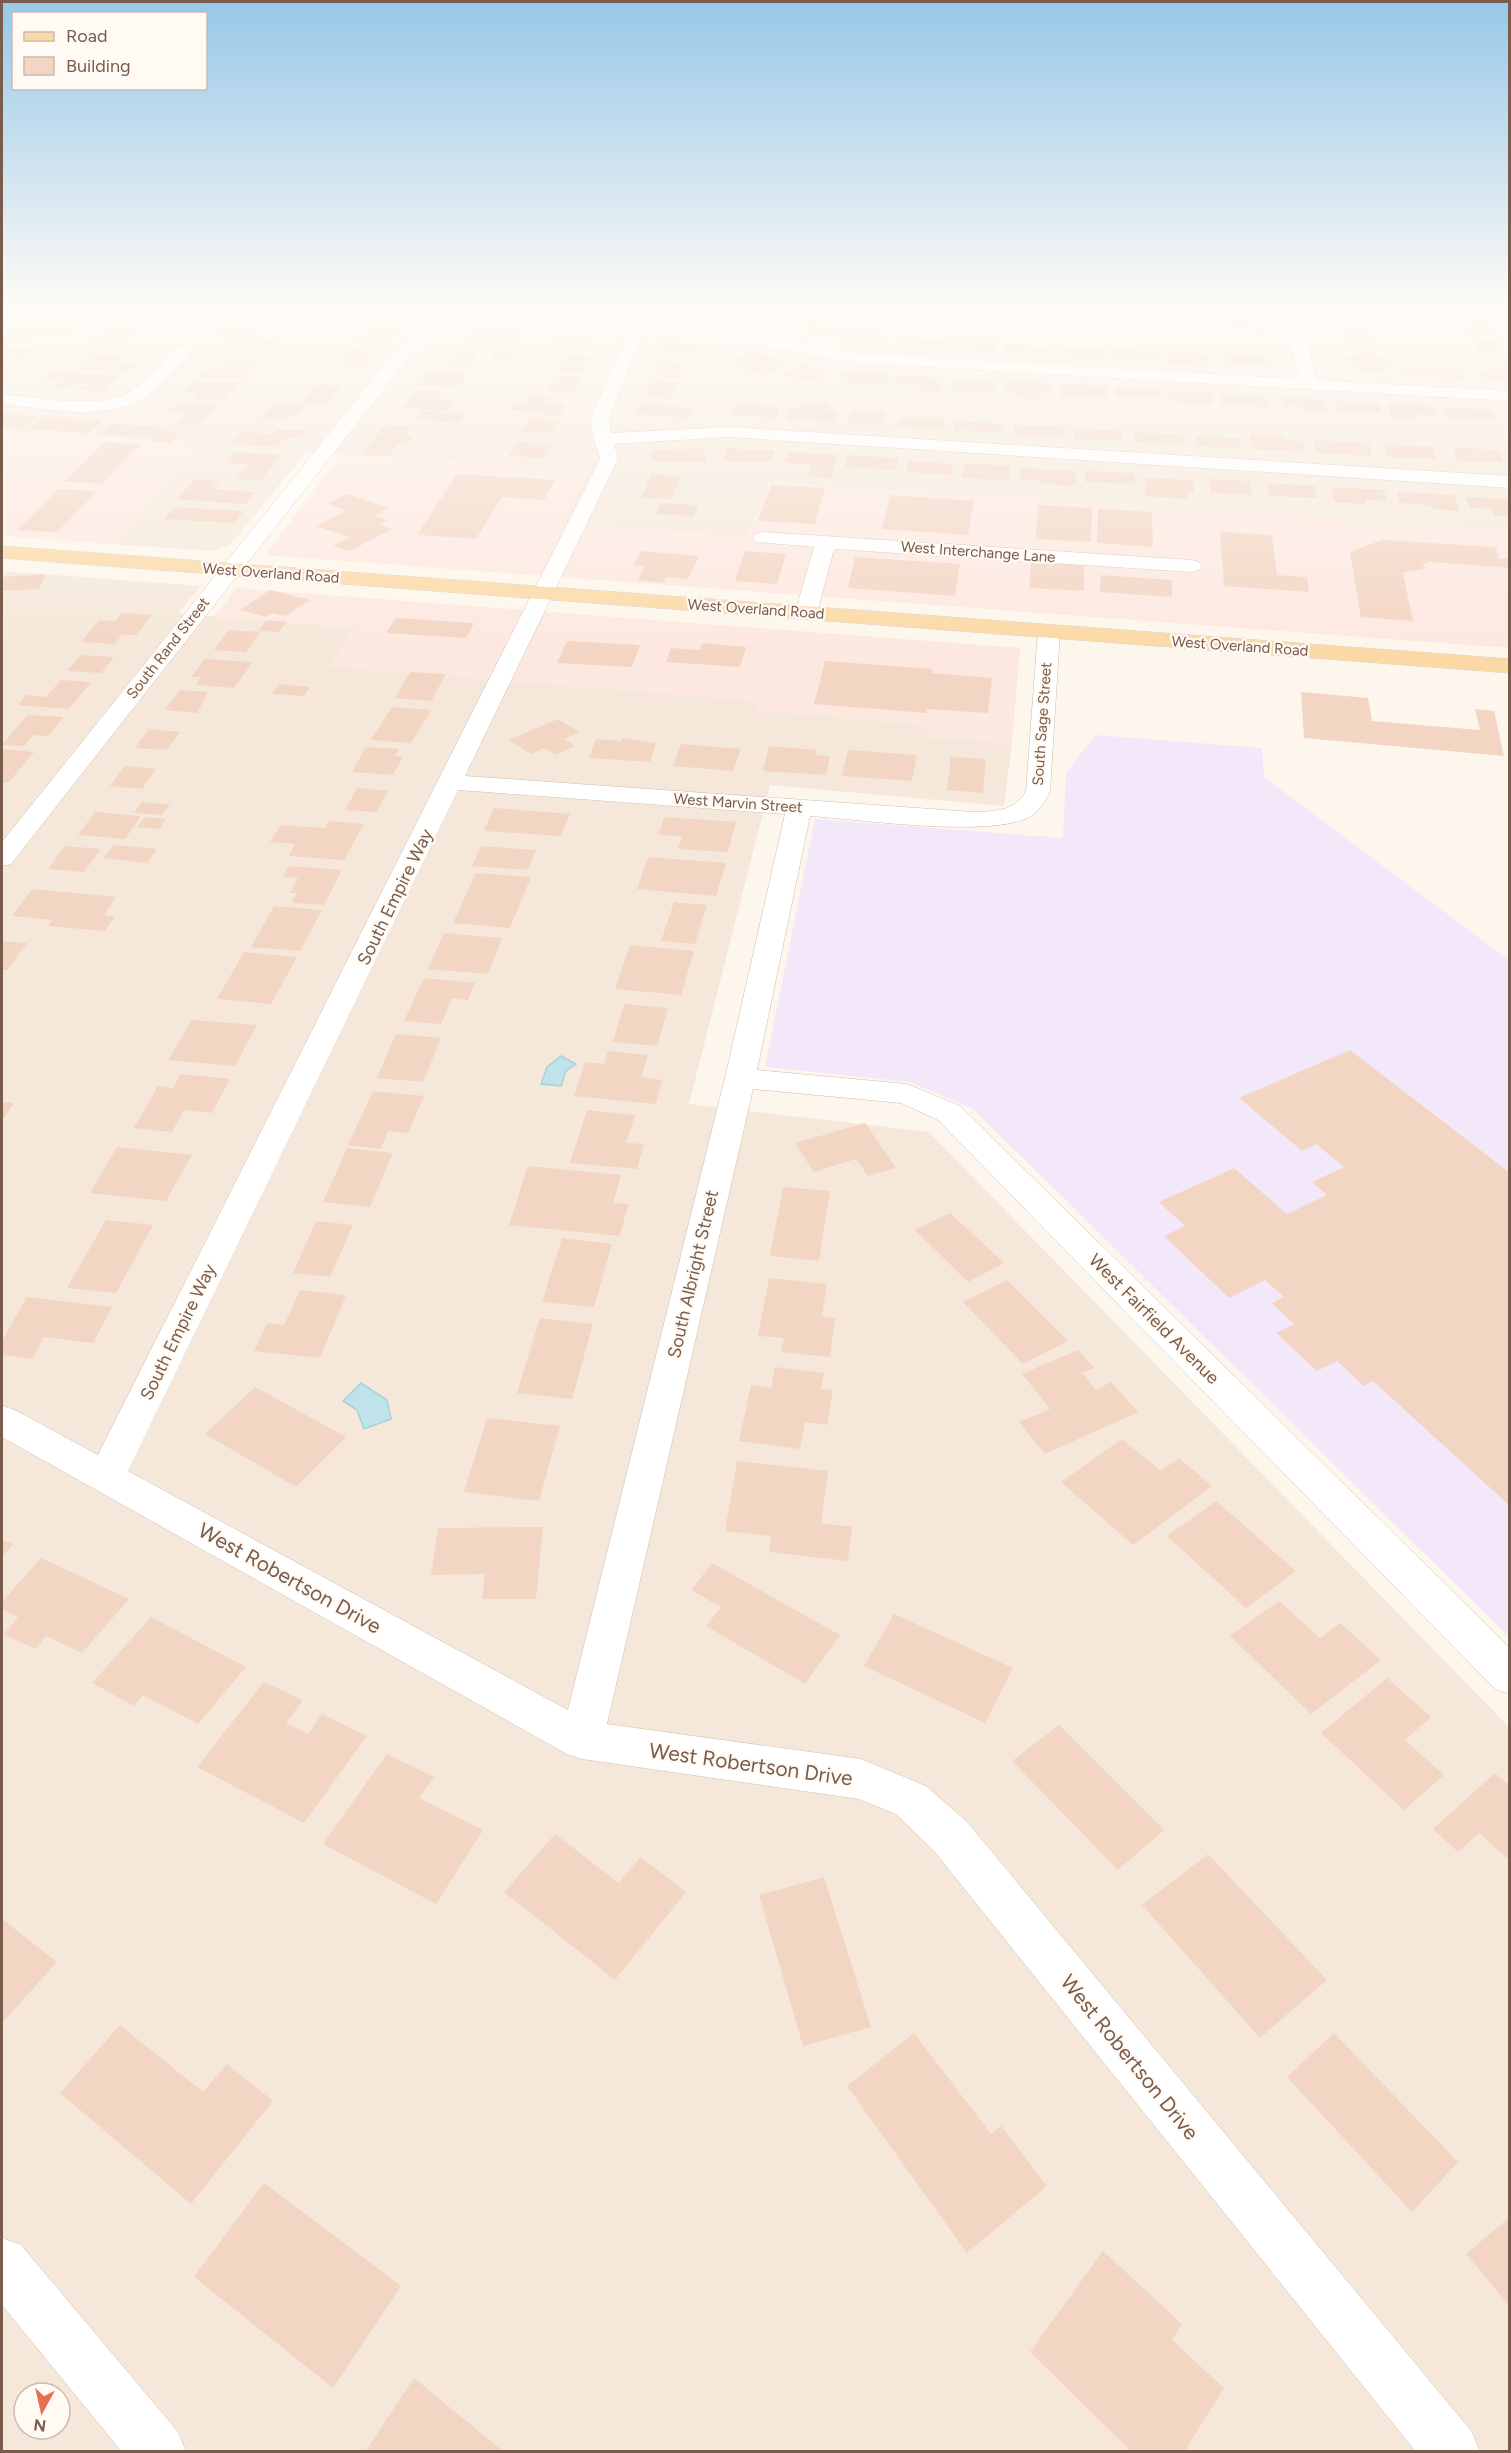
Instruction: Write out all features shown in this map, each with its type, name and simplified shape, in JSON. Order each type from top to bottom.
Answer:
[{"type":"main road","name":"West Overland Road","points":[[2,552],[1509,666]]},
{"type":"street","name":"South Rand Street","points":[[2,858],[347,423]]},
{"type":"street","name":"South Empire Way","points":[[106,1477],[452,782],[609,459],[600,423]]},
{"type":"street","points":[[605,439],[729,432],[1509,482]]},
{"type":"street","name":"West Interchange Lane","points":[[763,538],[1192,566]]},
{"type":"street","points":[[806,613],[826,542]]},
{"type":"street","name":"South Sage Street","points":[[1024,811],[1034,802],[1038,791],[1049,631]]},
{"type":"street","name":"West Marvin Street","points":[[452,782],[974,820],[1003,818],[1024,811]]},
{"type":"street","name":"South Albright Street","points":[[582,1740],[740,1078],[799,807]]},
{"type":"street","name":"West Fairfield Avenue","points":[[740,1078],[907,1094],[949,1113],[1508,1673]]},
{"type":"street","name":"West Robertson Drive","points":[[2,1420],[582,1740],[861,1779],[911,1800],[951,1837],[1452,2451]]},
{"type":"street","points":[[2,2264],[158,2451]]},
{"type":"shaded area","points":[[2,423],[1509,423],[1509,531],[769,482],[748,537],[560,524],[587,469],[306,453],[230,545],[212,551],[112,544],[204,444],[2,432]]},
{"type":"shaded area","points":[[2,432],[204,444],[112,544],[2,536]]},
{"type":"shaded area","points":[[340,456],[588,469],[561,524],[748,537],[768,482],[1509,531],[1509,648],[265,555]]},
{"type":"shaded area","points":[[2,571],[201,586],[178,613],[354,628],[331,666],[757,701],[755,709],[929,726],[928,737],[1012,743],[1004,806],[770,785],[689,1104],[929,1132],[1509,1727],[1509,2451],[2,2451]]},
{"type":"shaded area","points":[[236,588],[1020,648],[1012,743],[928,737],[929,726],[755,709],[757,701],[331,667],[353,628],[215,616]]},
{"type":"shaded area","points":[[1095,735],[1262,748],[1264,777],[1509,960],[1509,1637],[973,1109],[910,1082],[765,1067],[815,819],[1063,838],[1066,773]]},
{"type":"water","points":[[561,1056],[576,1064],[566,1071],[561,1086],[541,1084],[547,1067]]},
{"type":"water","points":[[361,1383],[387,1400],[391,1419],[364,1429],[357,1410],[343,1401]]},
{"type":"building","points":[[2,423],[29,423],[24,428],[2,427]]},
{"type":"building","points":[[35,423],[99,423],[89,433],[29,429]]},
{"type":"building","points":[[176,423],[201,423],[199,425]]},
{"type":"building","points":[[527,423],[558,423],[552,433],[522,432]]},
{"type":"building","points":[[898,423],[944,423],[943,430],[897,427]]},
{"type":"building","points":[[955,423],[1004,424],[1003,433],[954,430]]},
{"type":"building","points":[[111,424],[160,427],[156,430],[180,432],[169,443],[148,441],[152,438],[99,434]]},
{"type":"building","points":[[385,425],[411,427],[406,435],[414,435],[408,444],[399,443],[389,456],[362,455]]},
{"type":"building","points":[[1014,425],[1063,427],[1063,437],[1013,435]]},
{"type":"building","points":[[1074,428],[1122,431],[1122,441],[1073,439]]},
{"type":"building","points":[[278,429],[307,431],[300,439],[285,438],[277,447],[230,444],[241,432],[273,434]]},
{"type":"building","points":[[1135,432],[1184,435],[1185,445],[1135,442]]},
{"type":"building","points":[[1250,434],[1285,436],[1286,440],[1304,441],[1306,452],[1252,449]]},
{"type":"building","points":[[1195,436],[1240,438],[1241,449],[1196,446]]},
{"type":"building","points":[[1314,440],[1369,443],[1372,456],[1317,453]]},
{"type":"building","points":[[105,442],[140,445],[101,484],[64,481]]},
{"type":"building","points":[[518,442],[552,444],[544,458],[509,456]]},
{"type":"building","points":[[1384,444],[1433,447],[1437,459],[1387,457]]},
{"type":"building","points":[[1453,447],[1499,450],[1503,461],[1458,461]]},
{"type":"building","points":[[703,448],[706,462],[653,461],[651,450]]},
{"type":"building","points":[[728,448],[775,451],[772,461],[723,461]]},
{"type":"building","points":[[234,452],[281,455],[261,480],[236,479],[248,464],[225,463]]},
{"type":"building","points":[[787,452],[838,455],[831,478],[808,476],[812,464],[784,463]]},
{"type":"building","points":[[848,455],[898,458],[896,470],[845,467]]},
{"type":"building","points":[[909,461],[953,464],[952,475],[906,472]]},
{"type":"building","points":[[964,463],[1011,466],[1010,481],[962,478]]},
{"type":"building","points":[[1021,468],[1077,471],[1076,486],[1041,484],[1041,480],[1020,479]]},
{"type":"building","points":[[1085,471],[1134,473],[1135,484],[1085,482]]},
{"type":"building","points":[[457,474],[555,480],[544,500],[502,497],[476,539],[417,535]]},
{"type":"building","points":[[652,474],[681,476],[671,499],[641,498]]},
{"type":"building","points":[[1145,478],[1193,480],[1194,492],[1187,492],[1188,499],[1145,496]]},
{"type":"building","points":[[196,479],[220,481],[212,489],[256,492],[245,504],[176,499]]},
{"type":"building","points":[[1209,479],[1250,481],[1252,495],[1211,493]]},
{"type":"building","points":[[1267,483],[1315,486],[1317,498],[1269,496]]},
{"type":"building","points":[[771,485],[825,488],[815,524],[758,521]]},
{"type":"building","points":[[1331,487],[1384,490],[1387,501],[1365,500],[1366,504],[1334,502]]},
{"type":"building","points":[[59,489],[98,491],[57,532],[17,530]]},
{"type":"building","points":[[1397,492],[1454,495],[1460,511],[1432,509],[1431,505],[1400,503]]},
{"type":"building","points":[[347,494],[390,508],[374,516],[388,520],[379,525],[392,529],[350,551],[333,546],[350,537],[316,526],[347,510],[327,504]]},
{"type":"building","points":[[890,495],[974,501],[968,535],[882,529]]},
{"type":"building","points":[[1466,497],[1510,499],[1510,517],[1494,516],[1492,509],[1470,508]]},
{"type":"building","points":[[660,503],[698,505],[694,516],[656,514]]},
{"type":"building","points":[[1038,505],[1092,508],[1091,542],[1036,539]]},
{"type":"building","points":[[174,507],[244,511],[234,523],[164,519]]},
{"type":"building","points":[[1098,509],[1152,512],[1153,547],[1097,543]]},
{"type":"building","points":[[1220,532],[1272,535],[1277,575],[1307,577],[1309,592],[1224,586]]},
{"type":"building","points":[[1382,540],[1496,547],[1499,559],[1510,559],[1510,568],[1430,562],[1421,565],[1427,568],[1403,573],[1413,621],[1361,617],[1350,552]]},
{"type":"building","points":[[641,551],[699,556],[688,579],[666,577],[664,583],[638,580],[645,566],[634,565]]},
{"type":"building","points":[[745,551],[786,554],[777,584],[735,581]]},
{"type":"building","points":[[855,557],[960,564],[955,596],[848,588]]},
{"type":"building","points":[[1031,562],[1084,565],[1084,591],[1029,588]]},
{"type":"building","points":[[46,574],[39,589],[2,591],[2,577]]},
{"type":"building","points":[[1101,575],[1172,580],[1172,597],[1100,592]]},
{"type":"building","points":[[270,590],[310,600],[286,616],[272,613],[266,617],[240,610]]},
{"type":"building","points":[[122,613],[152,615],[136,635],[122,635],[114,644],[81,642],[99,620],[115,621]]},
{"type":"building","points":[[396,618],[474,623],[466,638],[386,633]]},
{"type":"building","points":[[266,620],[287,622],[279,632],[259,631]]},
{"type":"building","points":[[229,630],[260,632],[246,652],[214,650]]},
{"type":"building","points":[[567,641],[640,645],[632,667],[557,663]]},
{"type":"building","points":[[702,643],[746,647],[740,667],[666,662],[671,648],[700,650]]},
{"type":"building","points":[[81,655],[114,657],[101,673],[67,671]]},
{"type":"building","points":[[205,659],[253,662],[234,688],[196,685],[201,677],[191,677]]},
{"type":"building","points":[[825,661],[933,669],[932,673],[992,678],[988,713],[927,709],[927,713],[814,704]]},
{"type":"building","points":[[410,672],[446,674],[431,701],[395,698]]},
{"type":"building","points":[[61,680],[91,682],[69,709],[18,705],[26,695],[46,697]]},
{"type":"building","points":[[279,684],[310,687],[304,696],[272,694]]},
{"type":"building","points":[[180,690],[208,692],[197,713],[165,710]]},
{"type":"building","points":[[1301,692],[1368,698],[1372,721],[1480,730],[1475,709],[1494,711],[1504,756],[1304,738]]},
{"type":"building","points":[[392,707],[431,710],[411,743],[371,740]]},
{"type":"building","points":[[27,715],[64,717],[48,736],[33,735],[24,746],[2,745]]},
{"type":"building","points":[[558,719],[579,732],[564,739],[575,746],[555,755],[544,748],[531,754],[509,740]]},
{"type":"building","points":[[149,729],[180,732],[166,750],[135,748]]},
{"type":"building","points":[[623,738],[656,743],[650,762],[589,758],[596,739],[621,741]]},
{"type":"building","points":[[681,744],[741,749],[733,771],[673,766]]},
{"type":"building","points":[[769,746],[816,750],[815,755],[830,756],[826,775],[763,771]]},
{"type":"building","points":[[366,747],[399,749],[395,756],[403,757],[393,775],[352,772]]},
{"type":"building","points":[[2,749],[34,752],[8,783],[2,782]]},
{"type":"building","points":[[848,750],[917,755],[912,781],[842,776]]},
{"type":"building","points":[[951,757],[986,759],[983,793],[947,790]]},
{"type":"building","points":[[125,766],[156,769],[142,789],[110,786]]},
{"type":"building","points":[[357,788],[388,791],[376,812],[345,810]]},
{"type":"building","points":[[142,802],[170,805],[162,815],[134,813]]},
{"type":"building","points":[[494,808],[570,814],[561,836],[484,831]]},
{"type":"building","points":[[95,812],[141,816],[125,839],[78,835]]},
{"type":"building","points":[[145,817],[166,819],[159,829],[137,827]]},
{"type":"building","points":[[664,817],[736,822],[728,852],[678,849],[682,836],[659,835]]},
{"type":"building","points":[[329,821],[364,824],[344,860],[289,856],[295,844],[270,842],[281,825],[325,828]]},
{"type":"building","points":[[114,845],[157,849],[147,863],[103,858]]},
{"type":"building","points":[[65,846],[101,849],[84,872],[48,869]]},
{"type":"building","points":[[481,846],[536,850],[528,870],[472,866]]},
{"type":"building","points":[[648,857],[726,863],[716,896],[637,889]]},
{"type":"building","points":[[289,866],[342,870],[324,905],[292,903],[297,893],[290,893],[298,878],[283,877]]},
{"type":"building","points":[[476,873],[531,877],[510,928],[453,923]]},
{"type":"building","points":[[32,889],[116,897],[104,915],[115,916],[105,931],[48,926],[53,920],[12,916]]},
{"type":"building","points":[[674,902],[707,905],[695,944],[661,941]]},
{"type":"building","points":[[274,906],[322,910],[300,951],[251,947]]},
{"type":"building","points":[[444,933],[502,938],[488,974],[428,969]]},
{"type":"building","points":[[2,941],[27,943],[7,970],[2,970]]},
{"type":"building","points":[[630,945],[694,951],[681,995],[615,989]]},
{"type":"building","points":[[244,952],[297,957],[271,1004],[217,999]]},
{"type":"building","points":[[424,978],[475,983],[468,1000],[452,998],[441,1024],[404,1021]]},
{"type":"building","points":[[624,1004],[668,1008],[657,1046],[613,1042]]},
{"type":"building","points":[[192,1020],[257,1025],[235,1066],[168,1060]]},
{"type":"building","points":[[396,1034],[441,1038],[423,1082],[377,1078]]},
{"type":"building","points":[[1350,1050],[1510,1173],[1510,1506],[1373,1381],[1364,1386],[1337,1361],[1317,1371],[1276,1333],[1294,1324],[1272,1303],[1284,1297],[1265,1280],[1229,1298],[1164,1236],[1185,1226],[1159,1202],[1234,1168],[1287,1214],[1327,1195],[1312,1182],[1344,1167],[1316,1144],[1302,1151],[1239,1098]]},
{"type":"building","points":[[608,1051],[648,1055],[641,1077],[662,1080],[656,1104],[574,1096],[585,1062],[604,1064]]},
{"type":"building","points":[[180,1074],[230,1079],[212,1113],[184,1110],[172,1132],[134,1128],[158,1086],[173,1088]]},
{"type":"building","points":[[373,1091],[424,1096],[408,1133],[388,1131],[381,1149],[348,1145]]},
{"type":"building","points":[[2,1102],[14,1103],[2,1121]]},
{"type":"building","points":[[587,1110],[635,1115],[626,1143],[644,1144],[637,1169],[570,1163]]},
{"type":"building","points":[[865,1123],[896,1168],[868,1176],[856,1159],[814,1172],[795,1143]]},
{"type":"building","points":[[117,1147],[192,1155],[166,1201],[90,1193]]},
{"type":"building","points":[[347,1148],[393,1153],[370,1207],[323,1202]]},
{"type":"building","points":[[528,1166],[621,1175],[613,1203],[628,1204],[620,1236],[509,1225]]},
{"type":"building","points":[[783,1187],[830,1191],[819,1261],[770,1256]]},
{"type":"building","points":[[950,1213],[1004,1263],[968,1282],[915,1230]]},
{"type":"building","points":[[106,1220],[153,1225],[116,1293],[67,1288]]},
{"type":"building","points":[[316,1221],[353,1225],[330,1277],[293,1273]]},
{"type":"building","points":[[562,1238],[612,1244],[594,1307],[542,1302]]},
{"type":"building","points":[[769,1278],[827,1284],[822,1317],[835,1318],[830,1357],[781,1352],[784,1338],[758,1336]]},
{"type":"building","points":[[1007,1280],[1068,1341],[1023,1364],[963,1302]]},
{"type":"building","points":[[300,1290],[346,1295],[320,1358],[254,1351],[267,1323],[284,1325]]},
{"type":"building","points":[[27,1297],[112,1307],[93,1343],[44,1337],[32,1359],[2,1355],[2,1341]]},
{"type":"building","points":[[540,1318],[593,1324],[572,1399],[517,1393]]},
{"type":"building","points":[[1078,1350],[1094,1368],[1082,1373],[1096,1390],[1111,1382],[1138,1412],[1045,1454],[1019,1422],[1050,1409],[1022,1374]]},
{"type":"building","points":[[775,1367],[824,1373],[821,1389],[833,1390],[827,1425],[805,1422],[800,1449],[739,1441],[751,1385],[771,1388]]},
{"type":"building","points":[[255,1387],[346,1437],[296,1487],[205,1434]]},
{"type":"building","points":[[487,1418],[560,1426],[539,1501],[464,1492]]},
{"type":"building","points":[[1122,1439],[1161,1471],[1179,1458],[1212,1486],[1133,1545],[1061,1482]]},
{"type":"building","points":[[737,1461],[828,1471],[821,1523],[852,1527],[848,1561],[769,1552],[771,1536],[725,1531]]},
{"type":"building","points":[[1216,1501],[1296,1571],[1246,1608],[1167,1536]]},
{"type":"building","points":[[543,1527],[536,1599],[482,1599],[485,1574],[431,1575],[438,1528]]},
{"type":"building","points":[[2,1540],[13,1544],[2,1557]]},
{"type":"building","points":[[41,1558],[129,1599],[82,1653],[46,1636],[35,1649],[4,1634],[18,1617],[2,1609],[2,1602]]},
{"type":"building","points":[[712,1563],[840,1635],[805,1684],[706,1626],[721,1607],[691,1590]]},
{"type":"building","points":[[1279,1601],[1320,1638],[1340,1623],[1381,1660],[1311,1714],[1230,1636]]},
{"type":"building","points":[[894,1614],[1013,1668],[985,1723],[864,1666]]},
{"type":"building","points":[[151,1617],[246,1667],[198,1724],[143,1695],[134,1706],[92,1683]]},
{"type":"building","points":[[1387,1678],[1431,1717],[1405,1740],[1444,1775],[1404,1810],[1321,1733]]},
{"type":"building","points":[[264,1682],[303,1700],[286,1723],[308,1734],[322,1714],[367,1736],[304,1823],[197,1767]]},
{"type":"building","points":[[1059,1725],[1164,1830],[1118,1870],[1012,1761]]},
{"type":"building","points":[[387,1754],[434,1777],[419,1798],[483,1830],[436,1904],[323,1844]]},
{"type":"building","points":[[1495,1773],[1510,1786],[1510,1861],[1479,1833],[1458,1852],[1433,1829]]},
{"type":"building","points":[[555,1834],[619,1883],[640,1857],[686,1892],[615,1980],[504,1892]]},
{"type":"building","points":[[1208,1854],[1327,1980],[1260,2038],[1142,1905]]},
{"type":"building","points":[[824,1877],[871,2027],[803,2046],[759,1895]]},
{"type":"building","points":[[2,1919],[57,1962],[2,2023]]},
{"type":"building","points":[[120,2025],[203,2092],[227,2064],[273,2101],[191,2204],[60,2093]]},
{"type":"building","points":[[914,2033],[991,2134],[1001,2126],[1047,2186],[967,2253],[847,2086]]},
{"type":"building","points":[[1334,2033],[1458,2162],[1412,2212],[1287,2077]]},
{"type":"building","points":[[264,2183],[401,2286],[333,2388],[194,2277]]},
{"type":"building","points":[[1510,2217],[1510,2306],[1466,2254]]},
{"type":"building","points":[[1103,2251],[1182,2324],[1172,2340],[1224,2388],[1184,2452],[1132,2452],[1030,2352]]},
{"type":"building","points":[[414,2378],[504,2452],[365,2452]]}]
